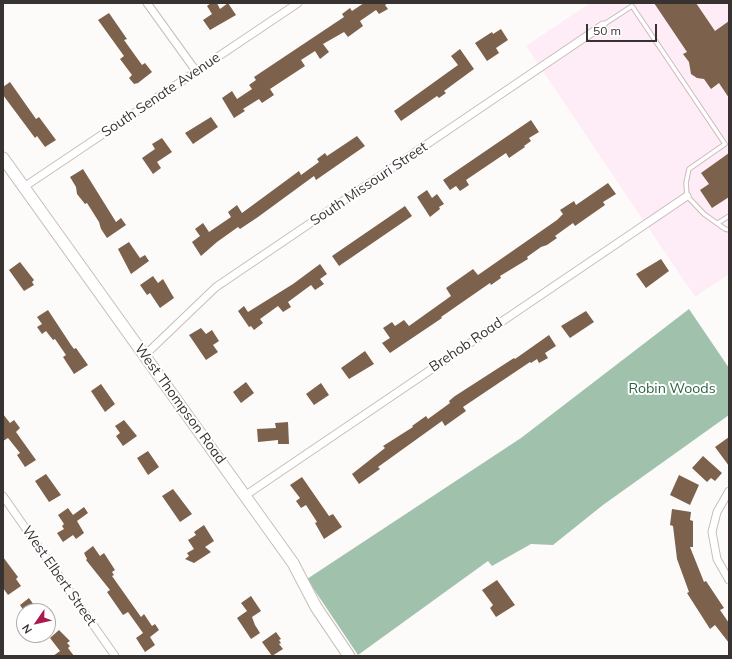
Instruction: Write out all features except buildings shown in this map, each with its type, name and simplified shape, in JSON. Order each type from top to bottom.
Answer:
[{"type":"main road","name":"West Thompson Road","points":[[3,158],[293,562],[316,608],[349,656]]},
{"type":"street","points":[[147,3],[196,71]]},
{"type":"street","name":"South Senate Avenue","points":[[24,187],[298,3]]},
{"type":"street","name":"South Missouri Street","points":[[145,355],[216,287],[603,25]]},
{"type":"street","name":"Brehob Road","points":[[246,495],[687,196]]},
{"type":"street","points":[[729,491],[717,512],[712,532],[717,559],[729,580]]},
{"type":"street","name":"West Elbert Street","points":[[3,496],[115,656]]},
{"type":"lane","points":[[603,25],[632,6],[725,144],[689,169],[686,183],[687,196],[704,214],[725,229],[729,230]]},
{"type":"lane","points":[[718,223],[729,216]]},
{"type":"shaded area","points":[[590,3],[729,3],[729,274],[695,297],[526,46]]},
{"type":"green space","name":"Robin Woods","points":[[689,309],[729,368],[729,415],[603,505],[553,545],[531,544],[492,566],[488,561],[358,655],[307,579],[521,438]]}]
